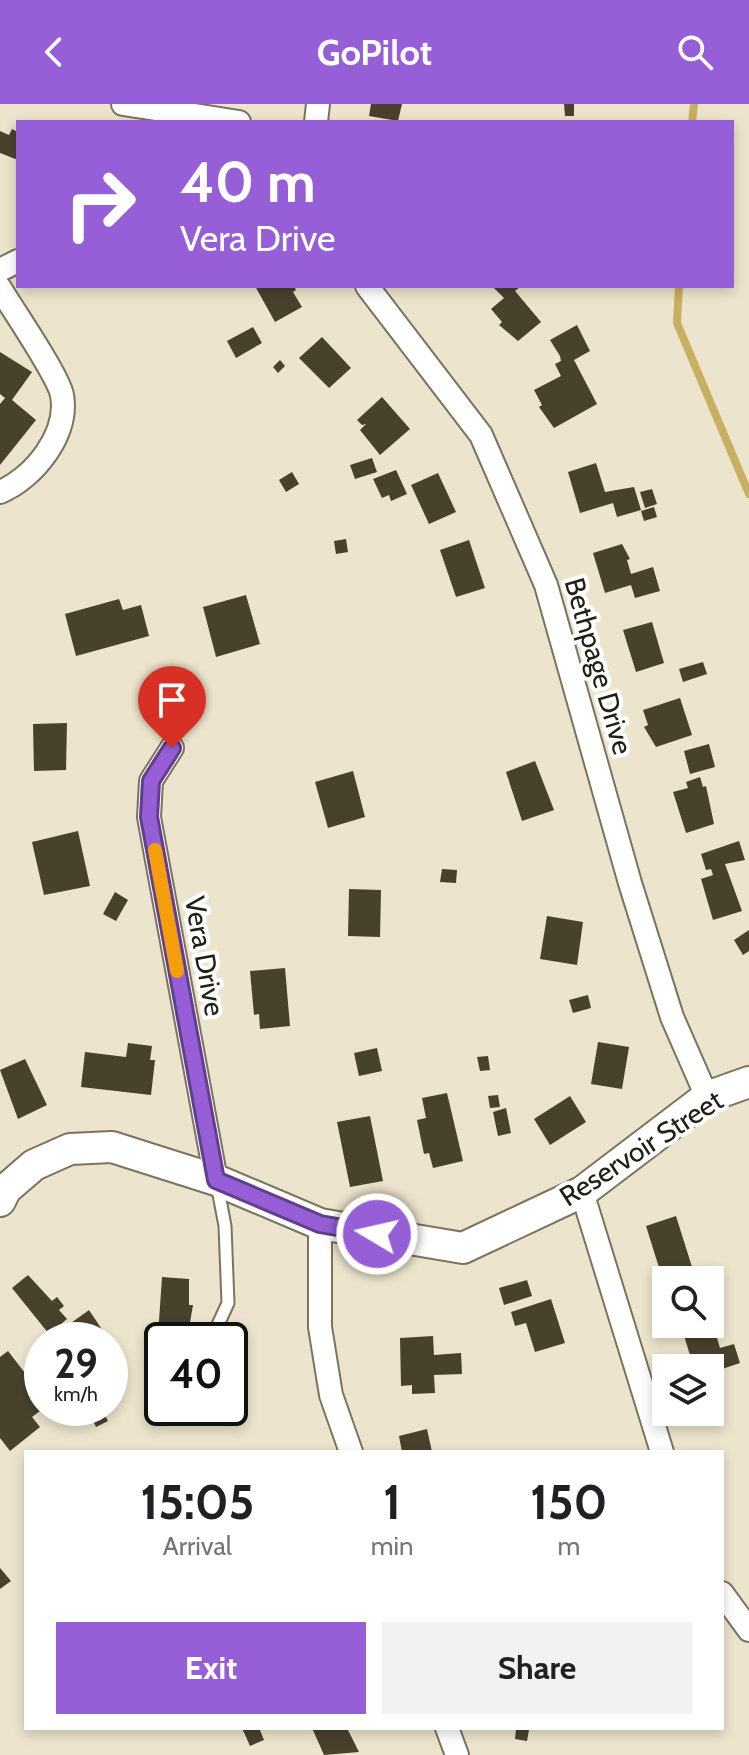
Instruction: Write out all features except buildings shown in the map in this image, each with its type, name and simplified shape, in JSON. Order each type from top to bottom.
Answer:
[{"type":"street","points":[[133,112],[218,120]]},
{"type":"street","points":[[0,288],[62,394],[60,426],[45,456],[14,486],[0,492]]},
{"type":"street","name":"Bethpage Drive","points":[[369,288],[481,435],[546,585],[634,897],[672,1017],[707,1097]]},
{"type":"street","name":"Vera Drive","points":[[172,748],[151,781],[149,817],[216,1180]]},
{"type":"street","name":"Reservoir Street","points":[[0,1201],[6,1189],[34,1165],[70,1149],[112,1147],[216,1180],[320,1224],[463,1248],[582,1192],[707,1097],[749,1082]]},
{"type":"street","points":[[582,1192],[661,1450]]},
{"type":"street","points":[[320,1224],[320,1327],[331,1395],[350,1450]]},
{"type":"street","points":[[724,1596],[749,1630]]},
{"type":"street","points":[[448,1730],[457,1755]]},
{"type":"lane","points":[[216,1180],[225,1226],[228,1303],[219,1322]]},
{"type":"waterway","points":[[692,120],[694,104]]},
{"type":"waterway","points":[[679,288],[677,323],[749,494]]},
{"type":"slow traffic","points":[[155,850],[177,971]]},
{"type":"route","points":[[172,748],[151,781],[149,817],[216,1180],[320,1224],[377,1234]]}]
